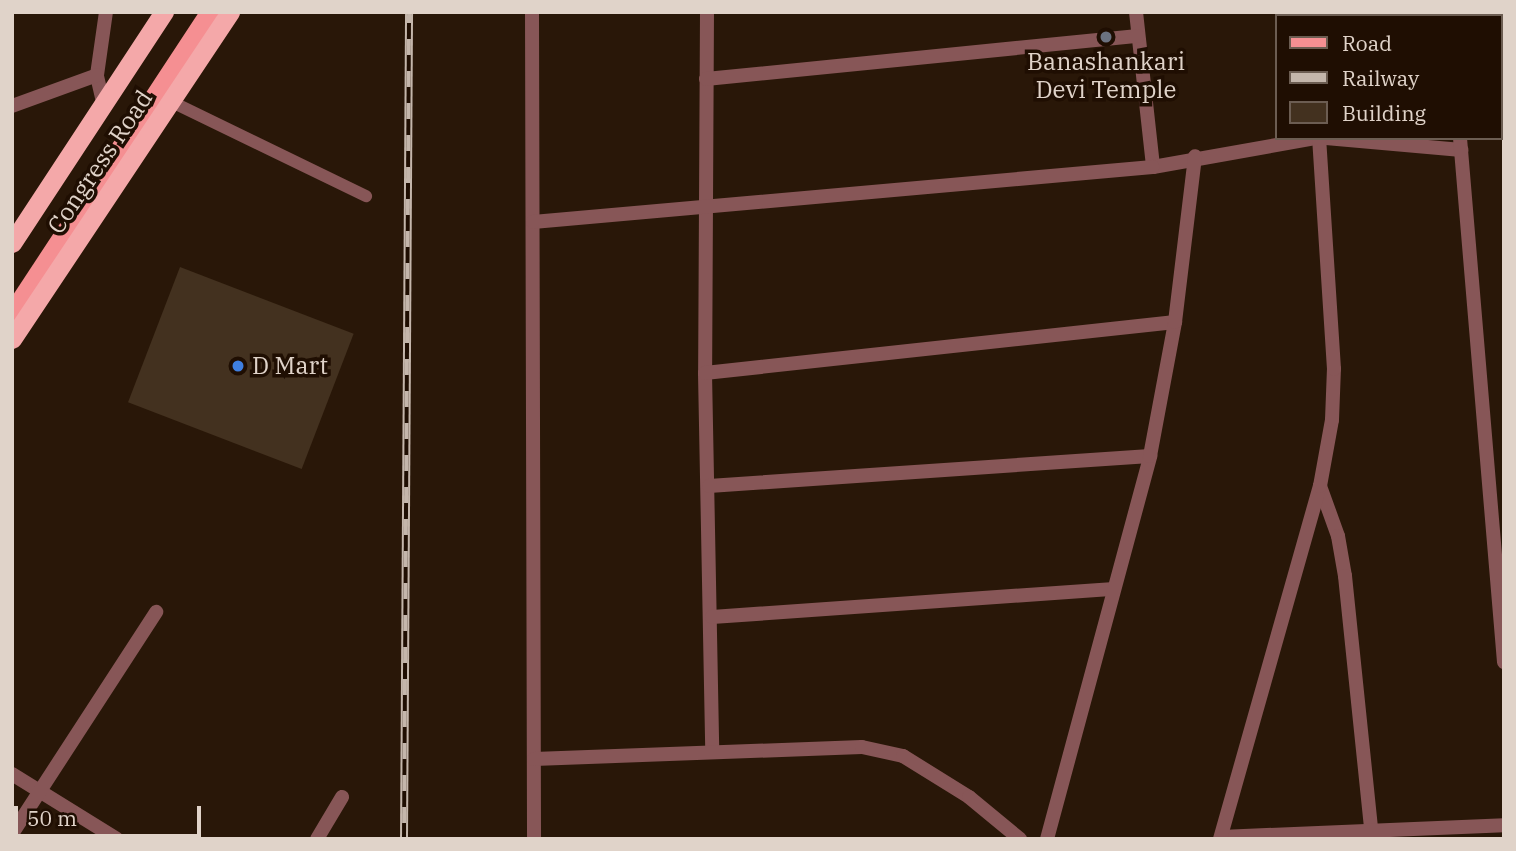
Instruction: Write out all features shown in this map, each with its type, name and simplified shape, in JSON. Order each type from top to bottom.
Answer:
[{"type":"highway","points":[[12,243],[164,12]]},
{"type":"highway","name":"Congress Road","points":[[12,339],[230,12]]},
{"type":"main road","points":[[12,313],[118,158],[210,12]]},
{"type":"street","points":[[103,102],[97,75],[106,12]]},
{"type":"street","points":[[532,12],[534,839]]},
{"type":"street","points":[[707,12],[705,373],[712,617],[712,750]]},
{"type":"street","points":[[1136,12],[1153,167]]},
{"type":"street","points":[[706,79],[1138,36]]},
{"type":"street","points":[[12,106],[97,75]]},
{"type":"street","points":[[533,222],[1153,167],[1195,156],[1303,140]]},
{"type":"street","points":[[1317,140],[1335,369],[1332,420],[1320,486],[1221,838],[1372,835],[1504,825]]},
{"type":"street","points":[[1370,140],[1461,144],[1504,662]]},
{"type":"street","points":[[1046,839],[1150,456],[1175,322],[1195,156]]},
{"type":"street","points":[[705,373],[1175,322]]},
{"type":"street","points":[[709,486],[1150,456]]},
{"type":"street","points":[[1320,486],[1338,536],[1345,576],[1372,835]]},
{"type":"street","points":[[712,617],[1114,589]]},
{"type":"street","points":[[12,834],[156,612]]},
{"type":"street","points":[[534,759],[712,750],[862,747],[903,757],[969,797],[1020,839]]},
{"type":"street","points":[[12,775],[117,839]]},
{"type":"street","points":[[317,839],[342,797]]},
{"type":"lane","points":[[170,101],[366,196]]},
{"type":"building","name":"D Mart","points":[[180,267],[354,334],[302,469],[128,402]]},
{"type":"railway","points":[[404,839],[409,12]]},
{"type":"place","name":"Banashankari Devi Temple","points":[[1106,37]]},
{"type":"place","name":"D Mart","points":[[238,366]]}]
